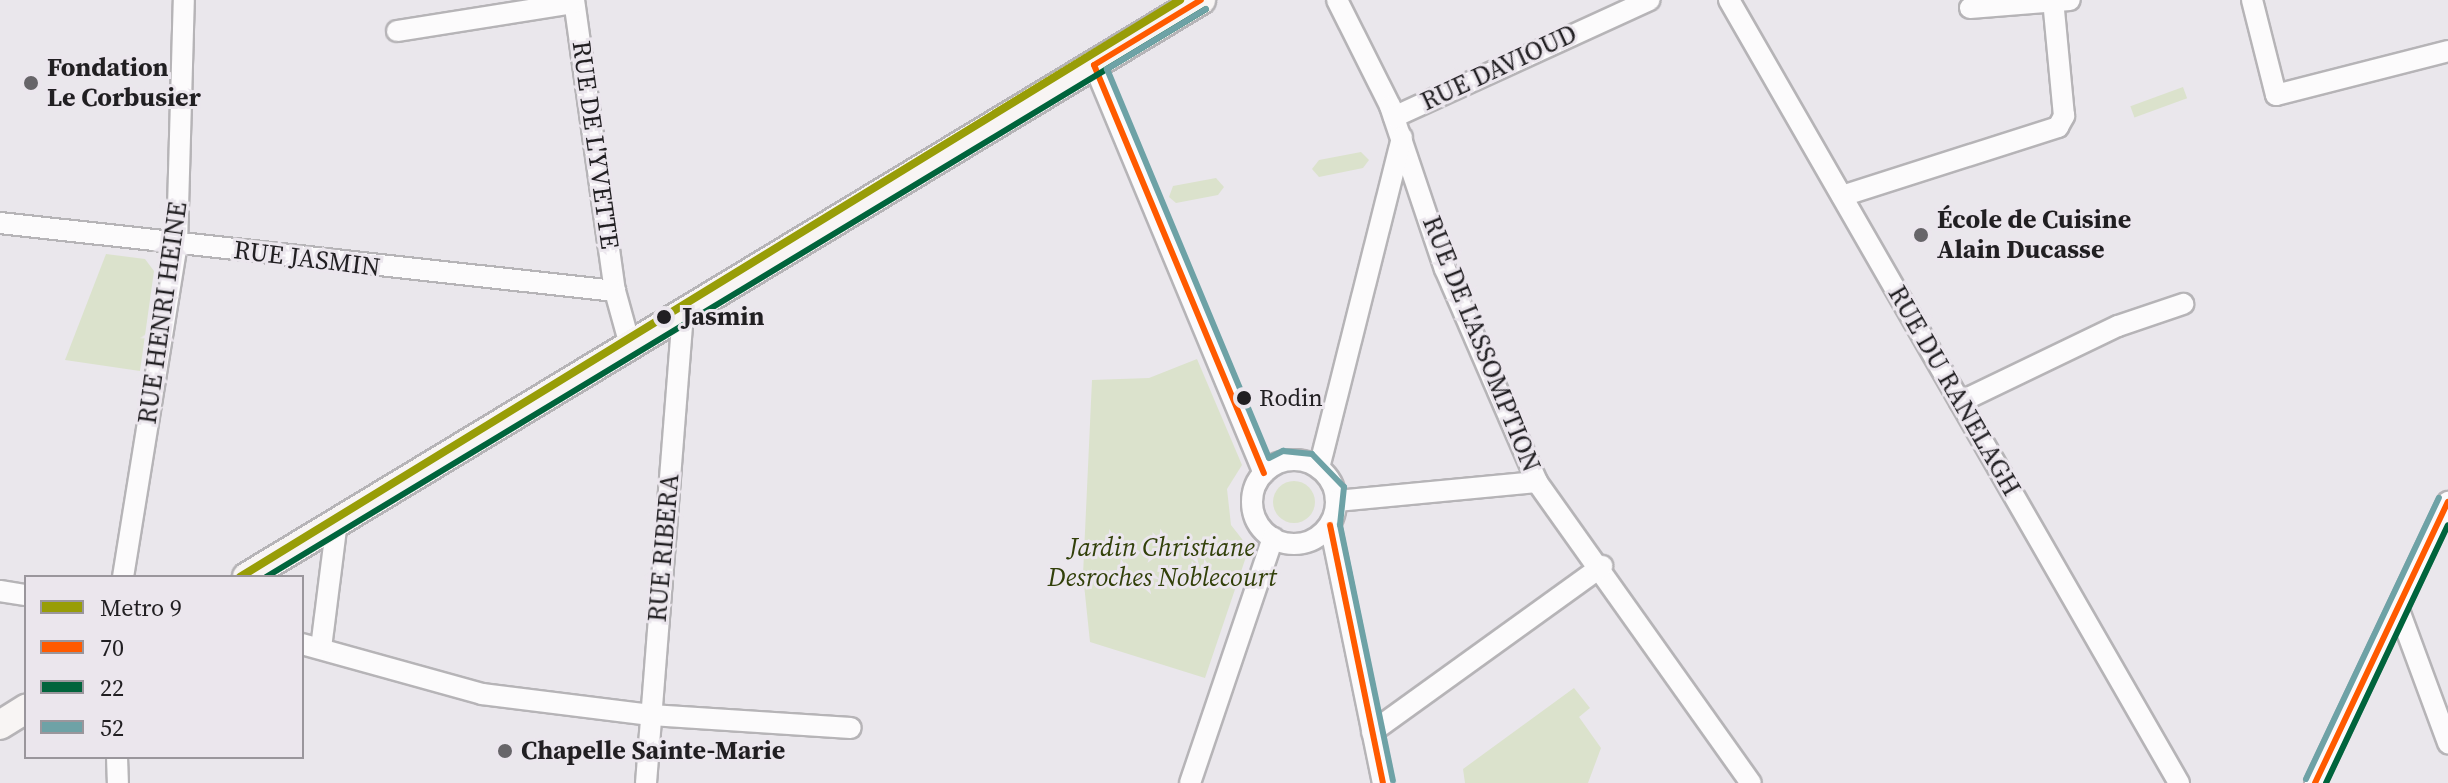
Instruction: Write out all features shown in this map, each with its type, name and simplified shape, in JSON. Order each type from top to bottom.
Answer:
[{"type":"street","name":"RUE HENRI HEINE","points":[[123,575],[177,244],[184,0]]},
{"type":"street","points":[[250,575],[1201,0]]},
{"type":"street","name":"RUE DE L'ASSOMPTION","points":[[1337,0],[1394,117],[1445,269],[1537,482],[1602,566],[1751,783]]},
{"type":"street","name":"RUE DAVIOUD","points":[[1394,117],[1649,0]]},
{"type":"street","name":"RUE DU RANELAGH","points":[[1729,0],[2179,783]]},
{"type":"street","points":[[2252,0],[2276,95],[2448,51]]},
{"type":"street","points":[[397,31],[574,1]]},
{"type":"street","name":"RUE DE L'YVETTE","points":[[574,1],[615,291],[630,345]]},
{"type":"street","points":[[1842,196],[2063,120],[2058,1],[1970,8]]},
{"type":"street","points":[[1094,65],[1264,473],[1253,510],[1273,538],[1301,543],[1330,525]]},
{"type":"street","points":[[1383,783],[1330,525],[1336,501],[1319,468],[1402,137]]},
{"type":"street","name":"RUE JASMIN","points":[[0,223],[615,291]]},
{"type":"street","points":[[1960,402],[2118,326],[2183,304]]},
{"type":"street","name":"RUE RIBERA","points":[[646,783],[683,312]]},
{"type":"street","points":[[1264,473],[1296,460],[1319,468]]},
{"type":"street","points":[[1336,501],[1537,482]]},
{"type":"street","points":[[2315,783],[2400,613],[2448,502]]},
{"type":"street","points":[[337,522],[312,646],[458,689],[651,715],[851,728]]},
{"type":"street","points":[[1190,783],[1273,538]]},
{"type":"street","points":[[1372,732],[1602,566]]},
{"type":"street","points":[[0,591],[24,595]]},
{"type":"street","points":[[2400,613],[2448,743]]},
{"type":"street","points":[[0,725],[24,710]]},
{"type":"street","points":[[117,759],[118,783]]},
{"type":"green space","points":[[2183,87],[2187,98],[2134,117],[2130,106]]},
{"type":"green space","points":[[1361,152],[1369,160],[1363,168],[1319,177],[1312,169],[1319,160]]},
{"type":"green space","points":[[1216,178],[1224,187],[1218,195],[1176,203],[1169,197],[1173,186]]},
{"type":"green space","points":[[106,254],[145,259],[154,271],[140,371],[65,360]]},
{"type":"green space","name":"Jardin Christiane Desroches Noblecourt","points":[[1197,359],[1242,465],[1227,489],[1231,525],[1249,548],[1205,678],[1090,642],[1083,575],[1092,380],[1149,378]]},
{"type":"green space","points":[[1294,481],[1309,487],[1315,502],[1309,517],[1294,523],[1279,517],[1273,502],[1279,487]]},
{"type":"green space","points":[[1574,688],[1590,708],[1579,717],[1601,748],[1588,783],[1465,783],[1463,769]]},
{"type":"metro line","name":"9","points":[[243,575],[1180,0]]},
{"type":"transit line","name":"70","points":[[1094,65],[1201,0]]},
{"type":"transit line","name":"22","points":[[269,575],[1206,9]]},
{"type":"transit line","name":"52","points":[[1206,9],[1107,69],[1269,458],[1283,451],[1312,454],[1344,487],[1340,525],[1393,781]]},
{"type":"transit line","name":"70","points":[[1094,65],[1264,473]]},
{"type":"transit line","name":"52","points":[[2306,779],[2439,498]]},
{"type":"transit line","name":"70","points":[[2315,783],[2448,502]]},
{"type":"transit line","name":"70","points":[[1330,525],[1383,783]]},
{"type":"transit line","name":"22","points":[[2326,783],[2448,525]]},
{"type":"place","name":"Fondation Le Corbusier","points":[[31,83]]},
{"type":"place","name":"École de Cuisine Alain Ducasse","points":[[1921,235]]},
{"type":"place","name":"Jasmin","points":[[664,317]]},
{"type":"place","name":"Rodin","points":[[1244,398]]},
{"type":"place","name":"Chapelle Sainte-Marie","points":[[505,751]]}]
